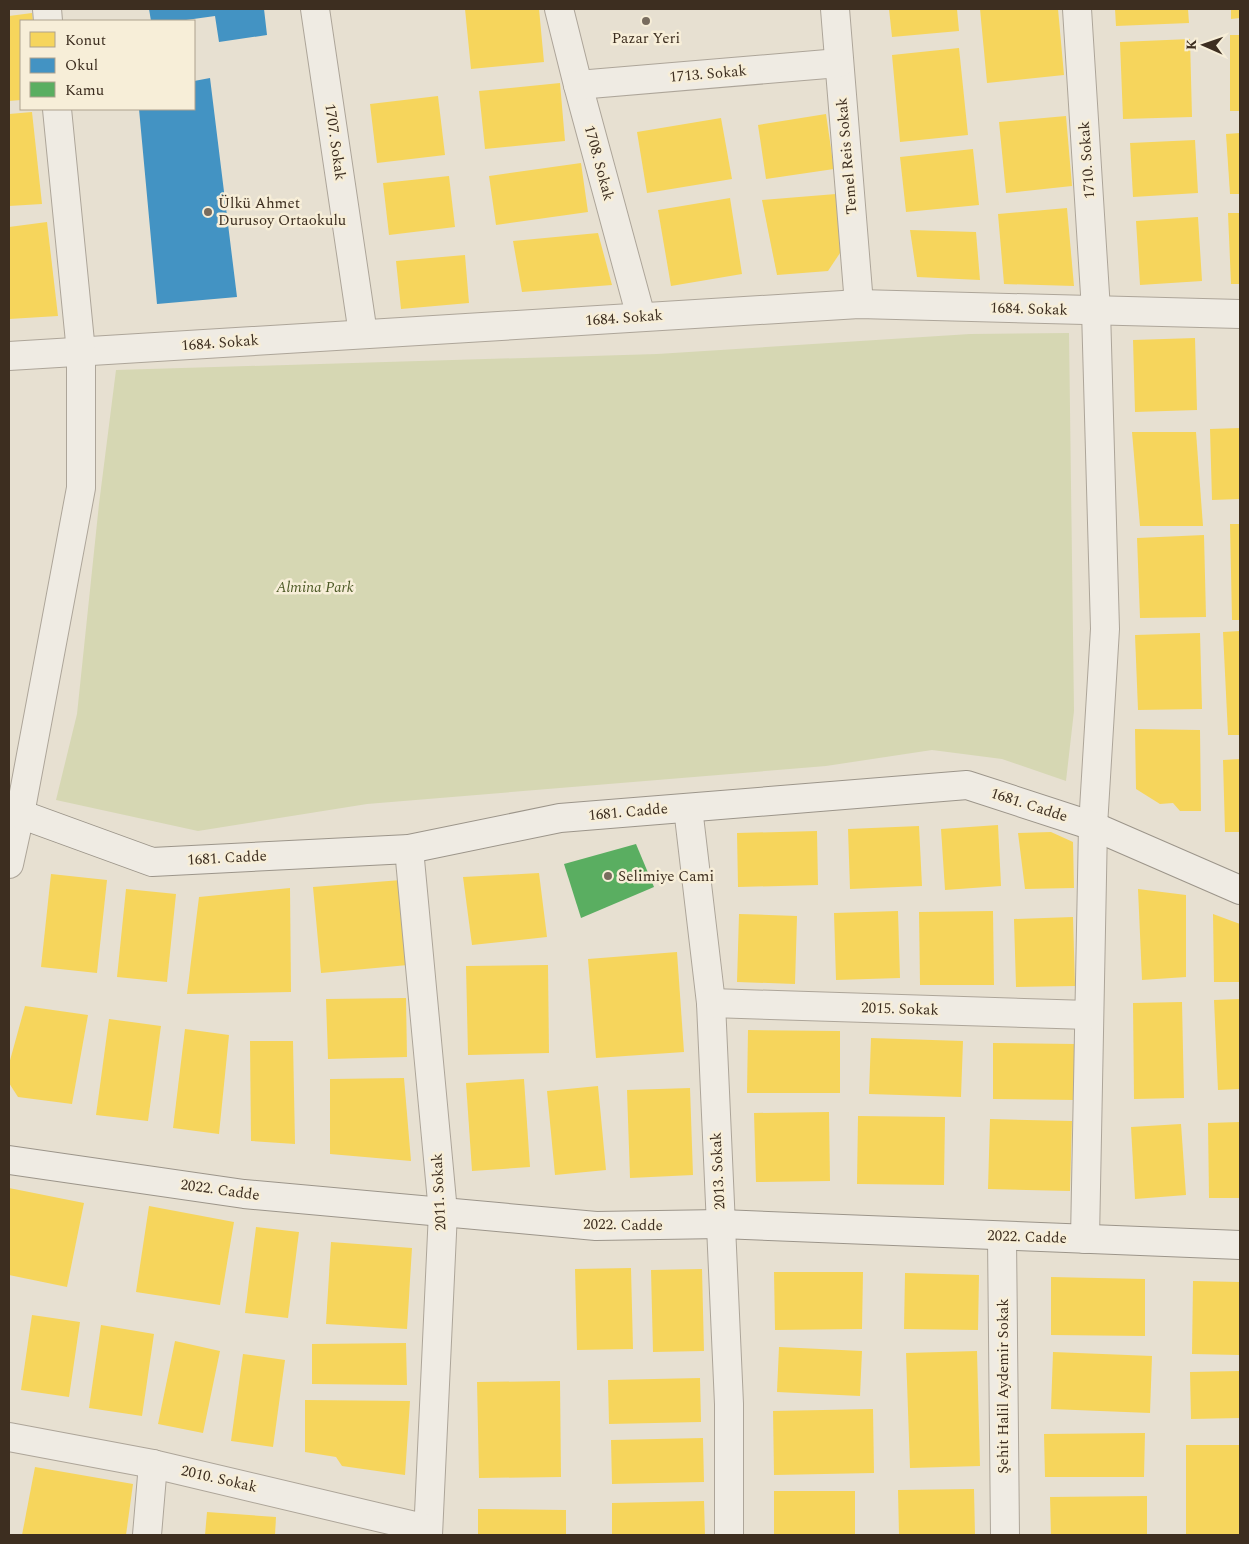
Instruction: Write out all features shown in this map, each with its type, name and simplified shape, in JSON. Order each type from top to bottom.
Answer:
[{"type":"street","name":"1707. Sokak","points":[[315,9],[363,334]]},
{"type":"street","name":"1708. Sokak","points":[[560,9],[578,85],[641,317]]},
{"type":"street","name":"Temel Reis Sokak","points":[[834,9],[859,304]]},
{"type":"street","name":"1710. Sokak","points":[[1077,9],[1096,310],[1104,629],[1093,826],[1085,1240]]},
{"type":"street","name":"1713. Sokak","points":[[578,85],[839,63]]},
{"type":"street","points":[[9,864],[14,812],[81,488],[81,352],[57,110]]},
{"type":"street","name":"1684. Sokak","points":[[9,356],[859,304],[1240,314]]},
{"type":"street","name":"1681. Cadde","points":[[14,812],[152,862],[409,849],[560,818],[967,785],[1093,826],[1240,890]]},
{"type":"street","name":"2013. Sokak","points":[[688,808],[711,1003],[728,1404],[729,1535]]},
{"type":"street","name":"2011. Sokak","points":[[409,849],[443,1212],[428,1532]]},
{"type":"street","name":"2015. Sokak","points":[[711,1003],[1089,1015]]},
{"type":"street","name":"2022. Cadde","points":[[9,1160],[244,1194],[596,1226],[721,1224],[1002,1237],[1240,1245]]},
{"type":"street","name":"Şehit Halil Aydemir Sokak","points":[[1002,1237],[1004,1535]]},
{"type":"street","name":"2010. Sokak","points":[[9,1437],[154,1464],[428,1532]]},
{"type":"street","points":[[147,1535],[154,1464]]},
{"type":"green space","name":"Almina Park","points":[[1069,333],[1074,711],[1066,781],[1002,759],[932,750],[826,766],[367,804],[198,831],[56,800],[77,714],[99,504],[116,370],[657,354],[970,334]]},
{"type":"building: Konut","points":[[465,9],[539,9],[544,62],[471,69]]},
{"type":"building: Konut","points":[[889,9],[957,9],[959,31],[892,37]]},
{"type":"building: Konut","points":[[980,9],[1058,9],[1064,75],[987,83]]},
{"type":"building: Konut","points":[[1115,9],[1188,9],[1189,23],[1116,26]]},
{"type":"building: Konut","points":[[1231,9],[1240,9],[1240,18],[1231,19]]},
{"type":"building: Konut","points":[[32,13],[33,20],[20,20],[20,100],[9,101],[9,16]]},
{"type":"building: Konut","points":[[1230,35],[1240,35],[1240,111],[1230,111]]},
{"type":"building: Konut","points":[[1190,39],[1192,117],[1123,119],[1120,42]]},
{"type":"building: Konut","points":[[959,48],[968,135],[900,142],[892,55]]},
{"type":"building: Konut","points":[[560,83],[565,141],[485,149],[479,91]]},
{"type":"building: Konut","points":[[438,96],[445,155],[377,163],[370,104]]},
{"type":"building: Konut","points":[[32,112],[42,204],[9,206],[9,114]]},
{"type":"building: Konut","points":[[826,114],[834,169],[766,179],[758,125]]},
{"type":"building: Konut","points":[[1066,116],[1072,186],[1006,193],[999,122]]},
{"type":"building: Konut","points":[[721,118],[732,179],[647,193],[637,132]]},
{"type":"building: Konut","points":[[1240,133],[1240,194],[1230,194],[1226,134]]},
{"type":"building: Konut","points":[[1195,140],[1198,193],[1133,197],[1130,143]]},
{"type":"building: Konut","points":[[973,149],[979,205],[906,212],[900,157]]},
{"type":"building: Konut","points":[[581,163],[588,212],[496,225],[489,176]]},
{"type":"building: Konut","points":[[449,176],[455,227],[389,235],[383,183]]},
{"type":"building: Konut","points":[[836,194],[844,247],[828,271],[777,275],[762,200]]},
{"type":"building: Konut","points":[[730,198],[742,274],[671,286],[658,210]]},
{"type":"building: Konut","points":[[1067,208],[1074,286],[1004,284],[998,214]]},
{"type":"building: Konut","points":[[1228,213],[1240,213],[1240,284],[1231,284]]},
{"type":"building: Konut","points":[[1198,217],[1202,281],[1140,285],[1136,221]]},
{"type":"building: Konut","points":[[47,222],[58,316],[9,319],[9,227]]},
{"type":"building: Konut","points":[[910,230],[976,232],[980,280],[917,277]]},
{"type":"building: Konut","points":[[598,233],[612,285],[522,292],[513,241]]},
{"type":"building: Konut","points":[[465,255],[469,303],[401,309],[396,261]]},
{"type":"building: Konut","points":[[1195,338],[1197,410],[1135,412],[1133,340]]},
{"type":"building: Konut","points":[[1240,428],[1240,499],[1212,500],[1210,429]]},
{"type":"building: Konut","points":[[1132,432],[1196,432],[1203,526],[1140,526]]},
{"type":"building: Konut","points":[[1230,524],[1240,524],[1240,620],[1232,620]]},
{"type":"building: Konut","points":[[1204,535],[1206,617],[1140,618],[1137,538]]},
{"type":"building: Konut","points":[[1240,631],[1240,735],[1228,735],[1223,632]]},
{"type":"building: Konut","points":[[1200,633],[1202,709],[1138,710],[1135,635]]},
{"type":"building: Konut","points":[[1135,729],[1200,730],[1201,811],[1180,811],[1173,803],[1160,804],[1136,789]]},
{"type":"building: Konut","points":[[1240,759],[1240,832],[1225,832],[1223,760]]},
{"type":"building: Konut","points":[[998,825],[1001,886],[945,890],[941,829]]},
{"type":"building: Konut","points":[[919,826],[922,886],[850,889],[848,829]]},
{"type":"building: Konut","points":[[817,831],[818,885],[738,887],[737,833]]},
{"type":"building: Konut","points":[[1051,832],[1073,842],[1074,888],[1025,889],[1018,833]]},
{"type":"building: Konut","points":[[539,873],[547,937],[472,945],[463,877]]},
{"type":"building: Konut","points":[[51,874],[107,880],[97,973],[41,967]]},
{"type":"building: Konut","points":[[401,880],[408,965],[321,973],[313,887]]},
{"type":"building: Konut","points":[[290,888],[291,992],[187,994],[199,897]]},
{"type":"building: Konut","points":[[126,889],[176,894],[167,982],[117,977]]},
{"type":"building: Konut","points":[[1138,889],[1186,895],[1186,977],[1142,980]]},
{"type":"building: Konut","points":[[898,911],[900,978],[836,980],[834,913]]},
{"type":"building: Konut","points":[[993,911],[994,985],[920,985],[919,912]]},
{"type":"building: Konut","points":[[739,914],[797,916],[795,984],[737,982]]},
{"type":"building: Konut","points":[[1213,914],[1240,924],[1240,982],[1214,982]]},
{"type":"building: Konut","points":[[1073,917],[1075,986],[1016,987],[1014,919]]},
{"type":"building: Konut","points":[[677,952],[684,1052],[596,1058],[588,959]]},
{"type":"building: Konut","points":[[548,965],[549,1053],[468,1055],[466,966]]},
{"type":"building: Konut","points":[[406,998],[407,1057],[328,1059],[326,999]]},
{"type":"building: Konut","points":[[1240,999],[1240,1089],[1218,1090],[1214,1000]]},
{"type":"building: Konut","points":[[1182,1002],[1184,1098],[1134,1099],[1133,1003]]},
{"type":"building: Konut","points":[[25,1006],[88,1015],[72,1104],[18,1097],[9,1083],[9,1064]]},
{"type":"building: Konut","points":[[109,1019],[161,1026],[148,1121],[96,1115]]},
{"type":"building: Konut","points":[[185,1029],[229,1035],[219,1134],[173,1128]]},
{"type":"building: Konut","points":[[748,1030],[840,1031],[840,1093],[747,1093]]},
{"type":"building: Konut","points":[[871,1038],[963,1041],[961,1097],[869,1094]]},
{"type":"building: Konut","points":[[250,1041],[293,1041],[295,1144],[251,1141]]},
{"type":"building: Konut","points":[[993,1043],[1076,1044],[1076,1100],[993,1099]]},
{"type":"building: Konut","points":[[404,1078],[411,1161],[330,1154],[330,1079]]},
{"type":"building: Konut","points":[[524,1079],[530,1167],[472,1171],[466,1083]]},
{"type":"building: Konut","points":[[598,1086],[606,1170],[555,1175],[547,1091]]},
{"type":"building: Konut","points":[[690,1088],[693,1175],[630,1178],[627,1090]]},
{"type":"building: Konut","points":[[829,1112],[830,1181],[756,1182],[754,1113]]},
{"type":"building: Konut","points":[[858,1116],[945,1117],[944,1185],[857,1184]]},
{"type":"building: Konut","points":[[990,1119],[1072,1121],[1070,1191],[988,1189]]},
{"type":"building: Konut","points":[[1240,1122],[1240,1198],[1209,1198],[1208,1123]]},
{"type":"building: Konut","points":[[1181,1124],[1186,1195],[1135,1199],[1131,1127]]},
{"type":"building: Konut","points":[[9,1188],[84,1203],[67,1287],[9,1275]]},
{"type":"building: Konut","points":[[149,1206],[234,1222],[220,1305],[136,1292]]},
{"type":"building: Konut","points":[[256,1227],[299,1232],[288,1318],[245,1313]]},
{"type":"building: Konut","points":[[331,1242],[412,1248],[407,1329],[326,1324]]},
{"type":"building: Konut","points":[[631,1268],[633,1349],[577,1350],[575,1269]]},
{"type":"building: Konut","points":[[702,1269],[704,1351],[653,1352],[651,1270]]},
{"type":"building: Konut","points":[[774,1272],[863,1272],[862,1329],[775,1330]]},
{"type":"building: Konut","points":[[905,1273],[979,1275],[978,1330],[904,1329]]},
{"type":"building: Konut","points":[[1051,1277],[1145,1279],[1145,1336],[1051,1335]]},
{"type":"building: Konut","points":[[1193,1281],[1240,1282],[1240,1355],[1192,1354]]},
{"type":"building: Konut","points":[[32,1315],[80,1322],[69,1397],[21,1390]]},
{"type":"building: Konut","points":[[101,1325],[154,1334],[142,1416],[89,1408]]},
{"type":"building: Konut","points":[[175,1341],[220,1351],[203,1433],[158,1424]]},
{"type":"building: Konut","points":[[406,1343],[407,1385],[312,1384],[312,1344]]},
{"type":"building: Konut","points":[[779,1347],[862,1351],[860,1396],[777,1392]]},
{"type":"building: Konut","points":[[977,1351],[980,1466],[910,1468],[906,1353]]},
{"type":"building: Konut","points":[[1053,1352],[1152,1356],[1150,1413],[1051,1409]]},
{"type":"building: Konut","points":[[243,1354],[285,1360],[273,1447],[231,1441]]},
{"type":"building: Konut","points":[[1240,1371],[1240,1418],[1191,1419],[1190,1372]]},
{"type":"building: Konut","points":[[700,1378],[701,1422],[609,1424],[608,1380]]},
{"type":"building: Konut","points":[[560,1381],[561,1477],[479,1478],[477,1382]]},
{"type":"building: Konut","points":[[305,1400],[410,1401],[405,1475],[342,1466],[336,1457],[305,1452]]},
{"type":"building: Konut","points":[[873,1409],[874,1473],[774,1475],[773,1411]]},
{"type":"building: Konut","points":[[1145,1433],[1144,1477],[1045,1477],[1044,1434]]},
{"type":"building: Konut","points":[[703,1438],[704,1482],[612,1484],[611,1440]]},
{"type":"building: Konut","points":[[1186,1445],[1240,1445],[1240,1535],[1186,1535]]},
{"type":"building: Konut","points":[[35,1467],[133,1484],[126,1535],[22,1535]]},
{"type":"building: Konut","points":[[974,1489],[975,1535],[899,1535],[898,1490]]},
{"type":"building: Konut","points":[[774,1491],[855,1491],[855,1535],[774,1535]]},
{"type":"building: Konut","points":[[1147,1496],[1147,1535],[1051,1535],[1050,1497]]},
{"type":"building: Konut","points":[[704,1501],[705,1535],[612,1535],[612,1503]]},
{"type":"building: Konut","points":[[478,1509],[566,1510],[566,1535],[478,1535]]},
{"type":"building: Konut","points":[[207,1512],[276,1517],[275,1535],[205,1535]]},
{"type":"building: Okul","points":[[149,9],[264,9],[267,35],[219,42],[215,16],[186,20],[151,20]]},
{"type":"building: Okul","points":[[210,78],[237,297],[157,304],[139,110],[195,110],[195,81]]},
{"type":"building: Kamu","name":"Selimiye Cami","points":[[636,844],[654,887],[581,918],[564,864]]},
{"type":"place","name":"Pazar Yeri","points":[[646,21]]},
{"type":"place","name":"Ülkü Ahmet Durusoy Ortaokulu","points":[[208,212]]},
{"type":"place","name":"Selimiye Cami","points":[[608,876]]}]
